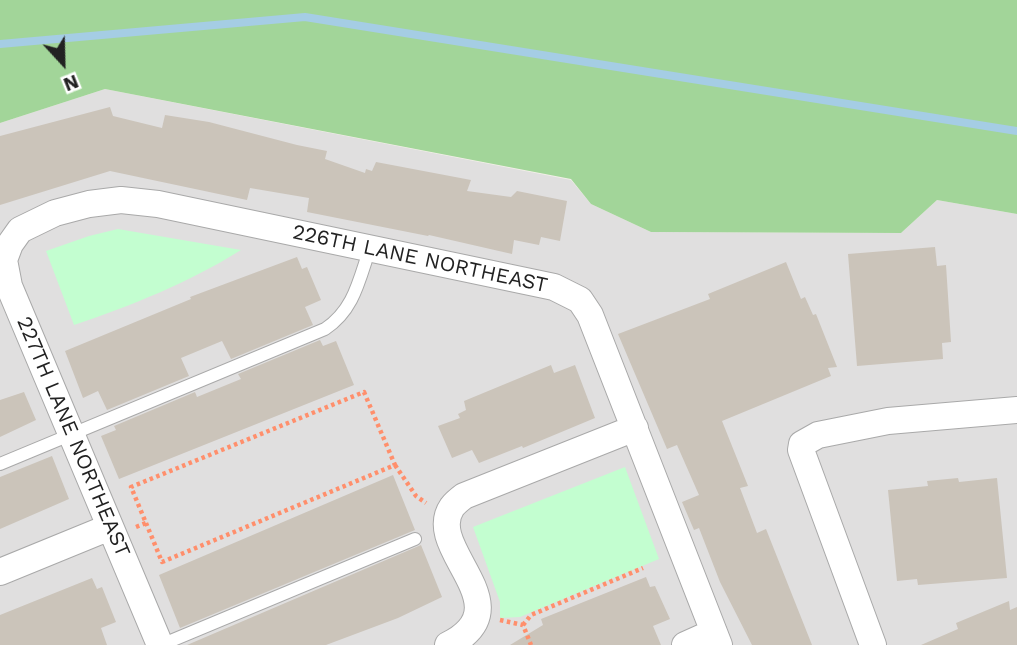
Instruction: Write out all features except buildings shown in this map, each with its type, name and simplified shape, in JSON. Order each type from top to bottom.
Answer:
[{"type":"street","name":"226TH LANE NORTHEAST","points":[[20,230],[55,213],[89,204],[121,200],[158,204],[554,287],[580,300],[590,315],[717,639]]},
{"type":"street","name":"227TH LANE NORTHEAST","points":[[20,230],[10,244],[4,260],[5,288],[72,435],[120,528],[160,645]]},
{"type":"street","points":[[873,645],[801,450],[802,444],[818,435],[888,421],[1017,410]]},
{"type":"street","points":[[447,645],[472,628],[478,615],[478,600],[449,537],[447,522],[451,508],[464,496],[635,428]]},
{"type":"street","points":[[0,572],[120,528]]},
{"type":"street","points":[[685,645],[717,639]]},
{"type":"lane","points":[[0,464],[325,329],[347,309],[370,248]]},
{"type":"lane","points":[[160,645],[415,539]]},
{"type":"path","points":[[395,465],[162,562],[131,487],[364,392],[395,465],[416,496],[436,508]]},
{"type":"path","points":[[120,528],[146,523]]},
{"type":"path","points":[[523,625],[531,615],[643,568]]},
{"type":"path","points":[[495,619],[523,625]]},
{"type":"path","points":[[523,625],[531,645]]},
{"type":"shaded area","points":[[105,89],[571,180],[591,204],[651,232],[901,233],[937,200],[1017,214],[1017,645],[0,645],[0,123]]},
{"type":"green space","points":[[0,0],[1017,0],[1017,214],[937,200],[901,233],[651,232],[591,204],[571,179],[105,89],[0,123]]},
{"type":"green space","points":[[118,229],[241,250],[160,292],[74,325],[46,251]]},
{"type":"green space","points":[[625,467],[659,559],[520,617],[500,618],[500,602],[473,527]]},
{"type":"waterway","points":[[0,44],[305,17],[1017,131]]}]
